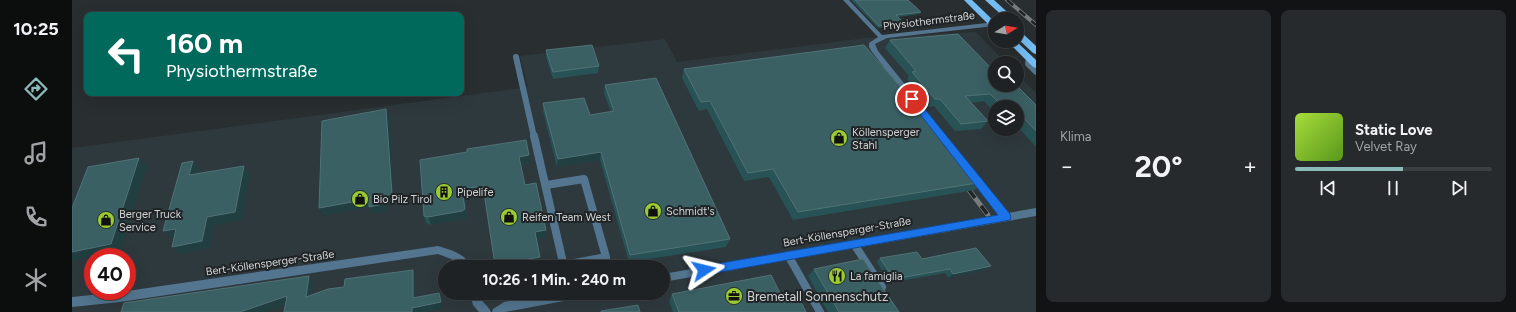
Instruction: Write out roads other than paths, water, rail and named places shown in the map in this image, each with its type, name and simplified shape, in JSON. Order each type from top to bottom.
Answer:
[{"type":"main road","points":[[968,0],[988,18]]},
{"type":"main road","points":[[981,0],[994,12]]},
{"type":"main road","points":[[989,0],[1003,12]]},
{"type":"main road","points":[[1024,30],[1036,41]]},
{"type":"main road","points":[[1024,39],[1036,50]]},
{"type":"main road","points":[[1018,48],[1036,65]]},
{"type":"street","points":[[846,0],[881,37]]},
{"type":"street","name":"Physiothermstraße","points":[[936,129],[872,47],[872,43],[881,37],[988,25]]},
{"type":"street","points":[[969,171],[1006,217]]},
{"type":"street","name":"Bert-Köllensperger-Straße","points":[[670,277],[1036,212]]},
{"type":"street","name":"Bert-Köllensperger-Straße","points":[[72,302],[120,297],[438,250],[453,255],[460,260]]},
{"type":"street","points":[[476,300],[486,312]]},
{"type":"street","points":[[497,312],[504,307],[542,300]]},
{"type":"lane","points":[[516,57],[563,260]]},
{"type":"lane","points":[[1029,58],[1028,64],[1036,72]]},
{"type":"lane","points":[[546,185],[584,179],[606,257],[592,260]]},
{"type":"lane","points":[[854,244],[886,293]]},
{"type":"lane","points":[[788,255],[820,312]]},
{"type":"railway","points":[[1007,0],[1036,25]]},
{"type":"railway","points":[[969,190],[988,215]]},
{"type":"place","name":"Köllensperger Stahl","points":[[839,138]]},
{"type":"place","name":"Pipelife","points":[[444,192]]},
{"type":"place","name":"Bio Pilz Tirol","points":[[360,199]]},
{"type":"place","name":"Schmidt's","points":[[653,211]]},
{"type":"place","name":"Reifen Team West","points":[[509,217]]},
{"type":"place","name":"Berger Truck Service","points":[[106,220]]},
{"type":"place","name":"La famiglia","points":[[837,276]]},
{"type":"place","name":"Bremetall Sonnenschutz","points":[[734,296]]}]
